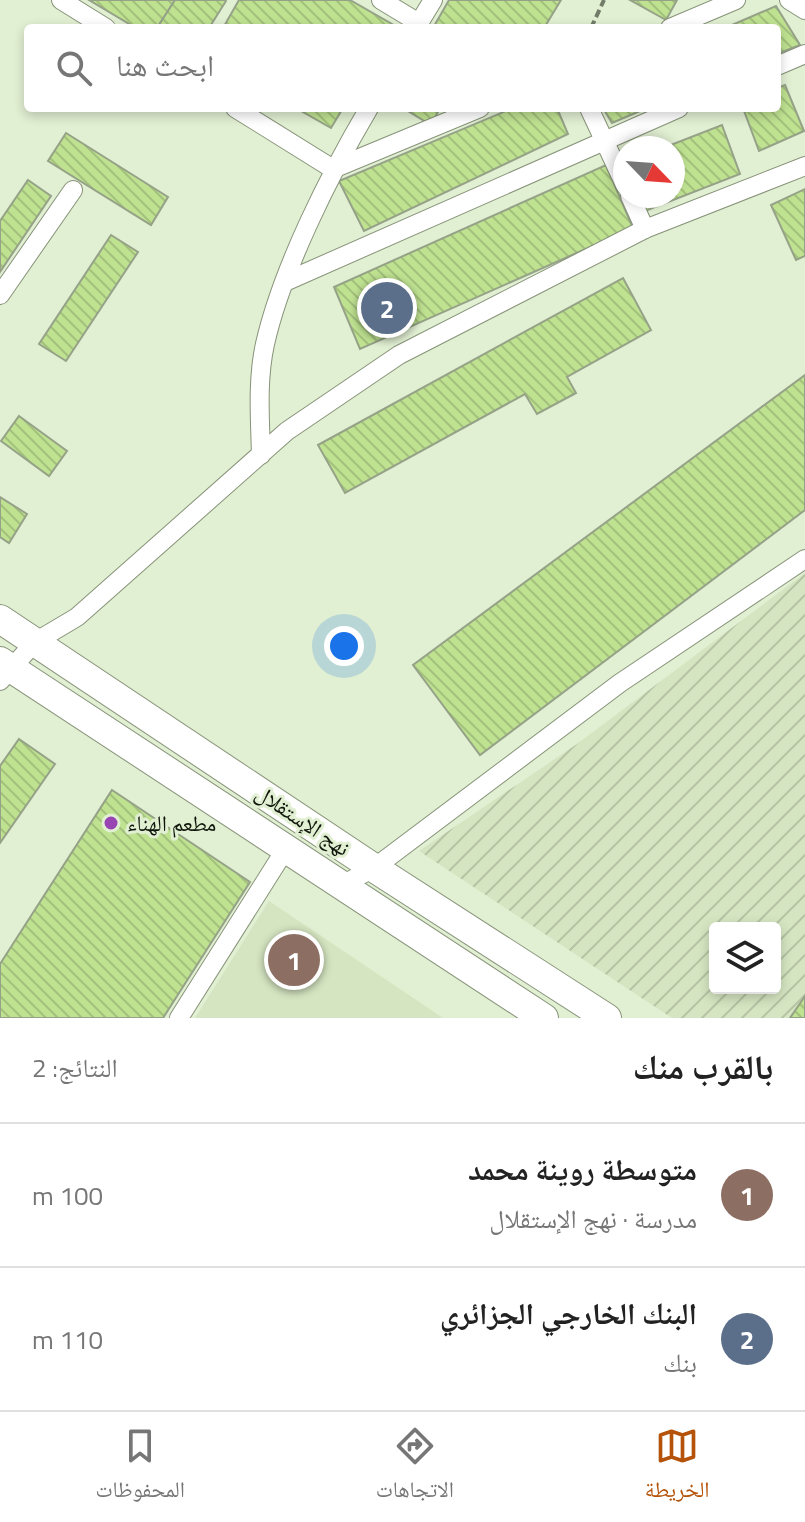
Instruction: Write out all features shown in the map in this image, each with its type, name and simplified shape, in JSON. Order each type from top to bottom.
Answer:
[{"type":"main road","name":"نهج الإستقلال","points":[[0,619],[374,868],[607,1018]]},
{"type":"main road","name":"نهج الإستقلال","points":[[4,670],[544,1018]]},
{"type":"street","points":[[61,0],[100,24]]},
{"type":"street","points":[[381,0],[415,24]]},
{"type":"street","points":[[419,24],[433,0]]},
{"type":"street","points":[[679,24],[736,0]]},
{"type":"street","points":[[789,0],[805,10]]},
{"type":"street","points":[[781,64],[805,54]]},
{"type":"street","points":[[241,112],[333,169]]},
{"type":"street","points":[[261,455],[259,396],[265,344],[333,169],[367,112]]},
{"type":"street","points":[[333,169],[470,112]]},
{"type":"street","points":[[591,112],[613,158]]},
{"type":"street","points":[[287,281],[670,112]]},
{"type":"street","points":[[4,670],[35,642],[77,617],[287,431],[399,355],[645,229],[805,166]]},
{"type":"street","points":[[0,295],[73,190]]},
{"type":"street","points":[[635,208],[645,229]]},
{"type":"street","points":[[340,886],[374,868],[620,683],[805,559]]},
{"type":"street","points":[[179,1018],[285,850]]},
{"type":"path","points":[[593,24],[604,0]]},
{"type":"shaded area","points":[[805,573],[805,1018],[672,1018],[419,851],[577,744]]},
{"type":"shaded area","points":[[269,901],[443,1018],[195,1018]]},
{"type":"building","points":[[89,0],[175,0],[160,24],[129,24]]},
{"type":"building","points":[[175,0],[226,1],[212,24],[160,24]]},
{"type":"building","points":[[239,0],[350,0],[392,24],[225,24]]},
{"type":"building","points":[[449,0],[561,0],[546,24],[435,24]]},
{"type":"building","points":[[630,0],[677,0],[666,20]]},
{"type":"building","points":[[776,6],[800,45],[781,52],[781,24],[734,24]]},
{"type":"building","points":[[785,85],[804,131],[759,151],[744,112],[781,112],[781,86]]},
{"type":"building","points":[[303,112],[341,112],[331,128]]},
{"type":"building","points":[[410,112],[438,112],[431,125]]},
{"type":"building","points":[[503,112],[559,112],[568,134],[364,231],[339,181]]},
{"type":"building","points":[[605,112],[638,112],[612,123]]},
{"type":"building","points":[[722,125],[740,174],[685,195],[685,139]]},
{"type":"building","points":[[66,133],[168,197],[151,225],[48,161]]},
{"type":"building","points":[[606,165],[613,181],[613,208],[624,208],[633,228],[360,349],[334,287]]},
{"type":"building","points":[[28,180],[51,196],[0,272],[0,221]]},
{"type":"building","points":[[805,189],[805,256],[796,260],[771,205]]},
{"type":"building","points":[[111,235],[138,252],[66,361],[39,344]]},
{"type":"building","points":[[623,278],[651,330],[567,377],[576,393],[537,414],[525,394],[345,493],[318,445]]},
{"type":"building","points":[[805,375],[805,510],[480,755],[413,665]]},
{"type":"building","points":[[19,416],[67,451],[49,476],[1,441]]},
{"type":"building","points":[[0,497],[27,514],[9,543],[0,537]]},
{"type":"building","points":[[19,739],[55,764],[0,843],[0,766]]},
{"type":"building","points":[[112,790],[250,882],[163,1018],[0,1018],[0,964]]},
{"type":"building","points":[[805,996],[805,1018],[790,1018]]},
{"type":"place","name":"البنك الخارجي الجزائري","points":[[387,308]]},
{"type":"place","name":"مطعم الهناء","points":[[111,823]]},
{"type":"place","name":"متوسطة روينة محمد","points":[[294,960]]}]
